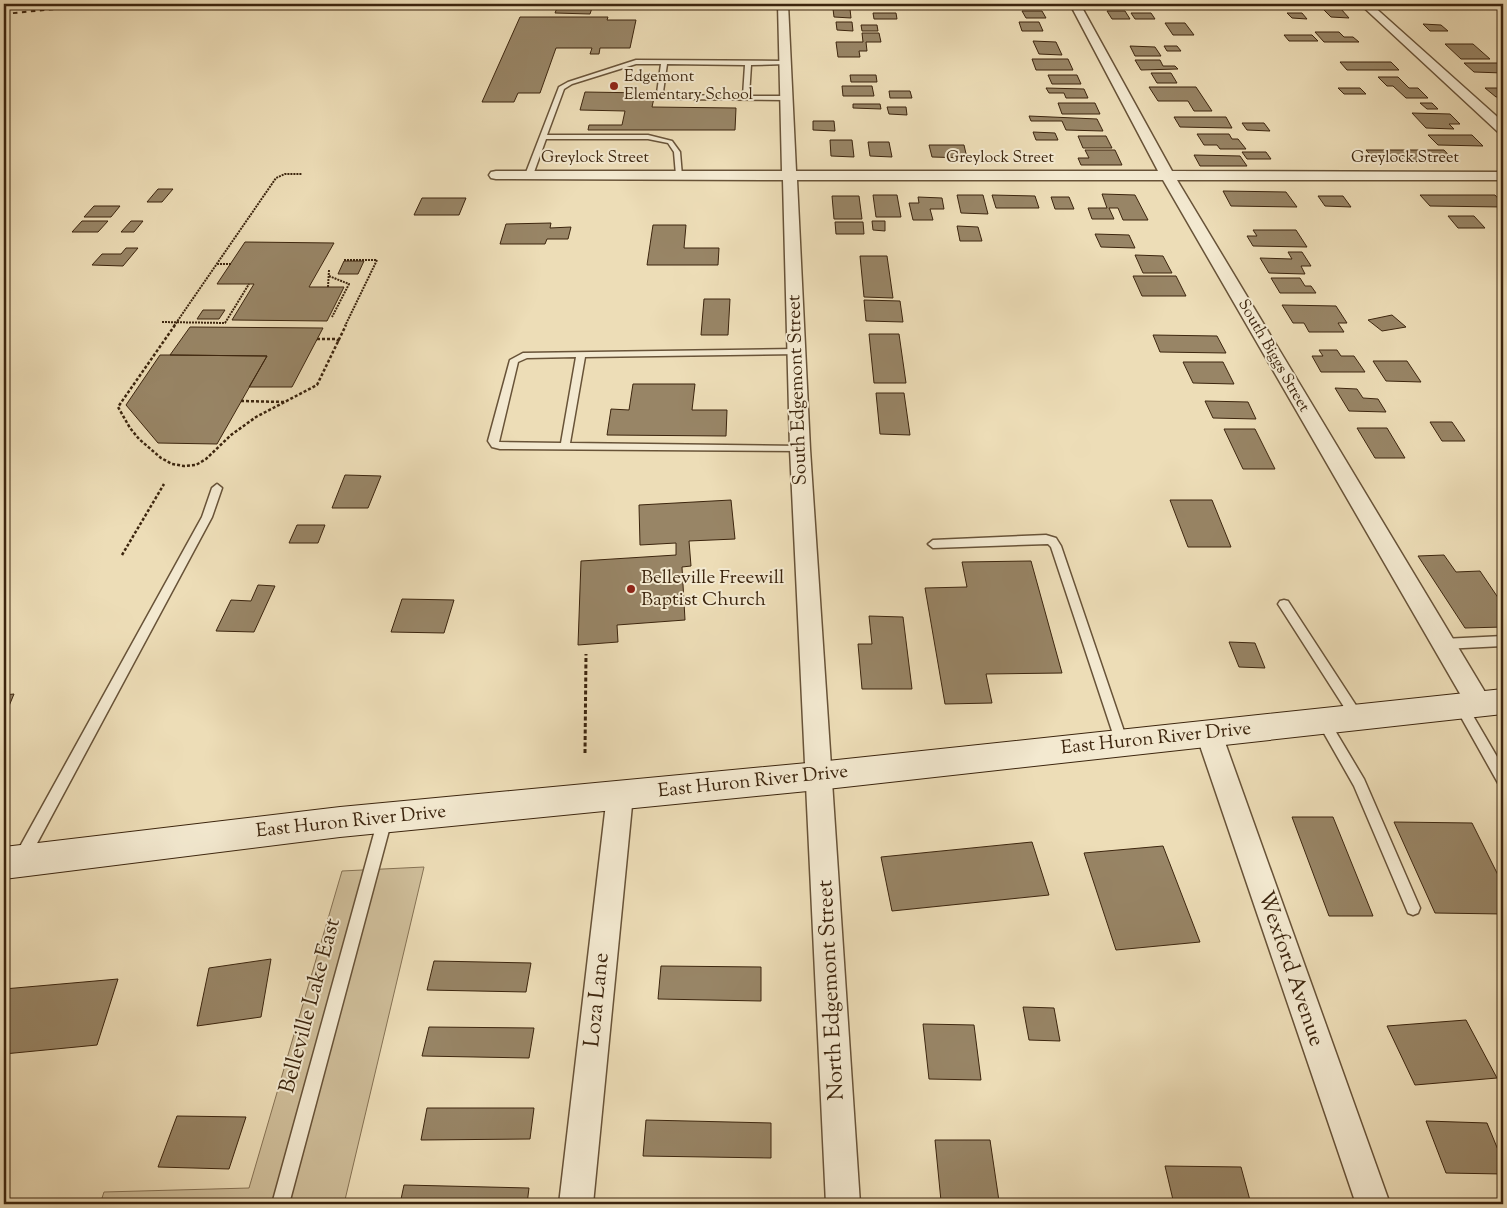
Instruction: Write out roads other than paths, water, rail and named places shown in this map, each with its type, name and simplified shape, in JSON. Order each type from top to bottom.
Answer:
[{"type":"main road","name":"East Huron River Drive","points":[[12,862],[292,827],[818,776],[1481,704]]},
{"type":"street","name":"South Edgemont Street","points":[[782,4],[800,449],[818,776]]},
{"type":"street","name":"South Biggs Street","points":[[1075,4],[1169,175],[1173,186],[1443,644],[1481,704]]},
{"type":"street","points":[[1365,4],[1503,129]]},
{"type":"street","name":"Greylock Street","points":[[496,175],[1503,176]]},
{"type":"street","name":"Wexford Avenue","points":[[1209,734],[1373,1204]]},
{"type":"street","name":"North Edgemont Street","points":[[818,776],[823,829],[844,1204]]},
{"type":"street","name":"Loza Lane","points":[[576,1204],[620,795]]},
{"type":"lane","points":[[528,175],[561,88],[570,83],[636,62],[785,63]]},
{"type":"lane","points":[[664,62],[660,93],[668,97],[786,98]]},
{"type":"lane","points":[[746,98],[748,62]]},
{"type":"lane","points":[[543,136],[648,137],[670,142],[677,152],[680,175]]},
{"type":"lane","points":[[797,352],[526,355],[514,360],[493,441],[495,445],[500,446],[800,449]]},
{"type":"lane","points":[[565,446],[581,355]]},
{"type":"lane","points":[[12,862],[207,517],[217,488]]},
{"type":"lane","points":[[933,544],[1046,539],[1052,541],[1056,546],[1122,743]]},
{"type":"lane","points":[[1284,604],[1356,717]]},
{"type":"lane","points":[[1443,644],[1503,641]]},
{"type":"lane","points":[[1481,704],[1503,779]]},
{"type":"lane","points":[[1323,721],[1360,783],[1413,908]]},
{"type":"lane","name":"Belleville Lake East","points":[[279,1202],[385,819]]},
{"type":"railway","points":[[4,14],[106,4]]},
{"type":"place","name":"Edgemont Elementary School","points":[[614,86]]},
{"type":"place","name":"Belleville Freewill Baptist Church","points":[[631,589]]}]
